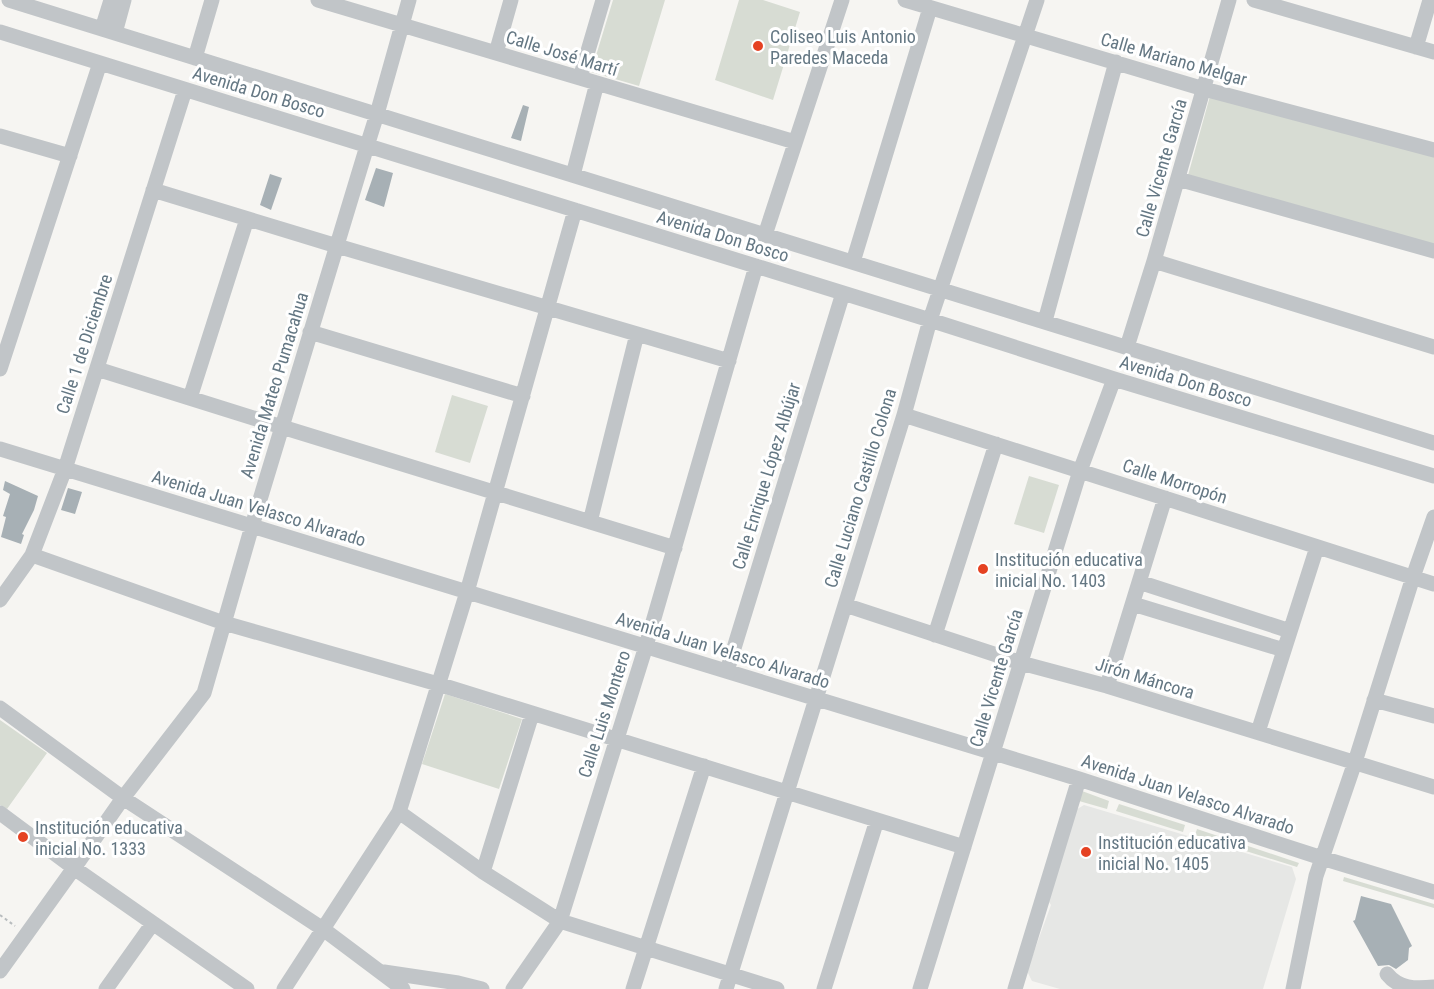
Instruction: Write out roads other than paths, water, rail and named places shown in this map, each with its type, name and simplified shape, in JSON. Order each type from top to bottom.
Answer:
[{"type":"street","name":"Avenida Don Bosco","points":[[9,0],[1434,442]]},
{"type":"street","points":[[109,31],[111,0]]},
{"type":"street","points":[[109,31],[124,0]]},
{"type":"street","points":[[195,58],[212,0]]},
{"type":"street","name":"Calle José Martí","points":[[318,0],[795,142]]},
{"type":"street","name":"Avenida Mateo Pumacahua","points":[[0,971],[123,798],[204,693],[310,332],[378,114],[409,0]]},
{"type":"street","points":[[496,53],[511,0]]},
{"type":"street","points":[[580,78],[603,0]]},
{"type":"street","points":[[765,235],[842,0]]},
{"type":"street","name":"Calle Mariano Melgar","points":[[905,0],[1204,88],[1434,150]]},
{"type":"street","name":"Calle Luciano Castillo Colona","points":[[729,982],[904,415],[930,320],[1036,0]]},
{"type":"street","name":"Calle Vicente García","points":[[1127,347],[1229,0]]},
{"type":"street","points":[[1254,0],[1308,8],[1434,52]]},
{"type":"street","points":[[1416,47],[1430,0]]},
{"type":"street","points":[[853,262],[930,8]]},
{"type":"street","name":"Avenida Don Bosco","points":[[0,32],[930,320],[1114,380],[1434,476]]},
{"type":"street","points":[[1045,321],[1116,62]]},
{"type":"street","points":[[0,369],[4,346],[100,63]]},
{"type":"street","points":[[573,175],[597,84]]},
{"type":"street","name":"Calle 1 de Diciembre","points":[[0,600],[32,555],[65,469],[185,90]]},
{"type":"street","points":[[0,136],[70,156]]},
{"type":"street","points":[[1178,179],[1434,252]]},
{"type":"street","points":[[153,190],[729,361]]},
{"type":"street","points":[[284,989],[399,812],[467,592],[575,210]]},
{"type":"street","points":[[190,398],[247,219]]},
{"type":"street","points":[[1154,261],[1434,347]]},
{"type":"street","name":"Calle Luis Montero","points":[[513,989],[560,921],[646,646],[756,266]]},
{"type":"street","name":"Calle Enrique López Albújar","points":[[727,671],[843,293]]},
{"type":"street","points":[[310,332],[523,396]]},
{"type":"street","points":[[590,522],[637,334]]},
{"type":"street","points":[[97,369],[675,548]]},
{"type":"street","name":"Calle Vicente García","points":[[920,989],[1080,471],[1114,380]]},
{"type":"street","name":"Calle Morropón","points":[[904,415],[1434,584]]},
{"type":"street","points":[[935,635],[996,444]]},
{"type":"street","name":"Avenida Juan Velasco Alvarado","points":[[0,449],[1079,778],[1322,858],[1434,892]]},
{"type":"street","points":[[1107,686],[1166,498]]},
{"type":"street","points":[[1293,989],[1316,876],[1434,517]]},
{"type":"street","points":[[1258,732],[1317,547]]},
{"type":"street","points":[[32,555],[224,623],[438,684],[964,847]]},
{"type":"street","points":[[1139,582],[1290,631]]},
{"type":"street","points":[[1133,604],[1284,651]]},
{"type":"street","name":"Jirón Máncora","points":[[845,605],[1021,663],[1107,686],[1434,787]]},
{"type":"street","points":[[1374,700],[1434,716]]},
{"type":"street","points":[[0,708],[123,798],[323,929],[403,989]]},
{"type":"street","points":[[483,872],[531,714]]},
{"type":"street","points":[[633,989],[704,766]]},
{"type":"street","points":[[1017,988],[1079,778]]},
{"type":"street","points":[[399,812],[483,872],[560,921],[647,948],[729,982],[777,989]]},
{"type":"street","points":[[0,813],[74,868],[247,989]]},
{"type":"street","points":[[824,989],[877,820]]},
{"type":"street","points":[[106,989],[153,923]]},
{"type":"street","points":[[381,972],[458,983],[482,989]]},
{"type":"street","points":[[1387,974],[1396,985],[1402,987],[1421,989],[1434,987]]},
{"type":"place","name":"Coliseo Luis Antonio Paredes Maceda","points":[[758,46]]},
{"type":"place","name":"Institución educativa inicial No. 1403","points":[[983,569]]},
{"type":"place","name":"Institución educativa inicial No. 1333","points":[[23,837]]},
{"type":"place","name":"Institución educativa inicial No. 1405","points":[[1086,852]]}]
